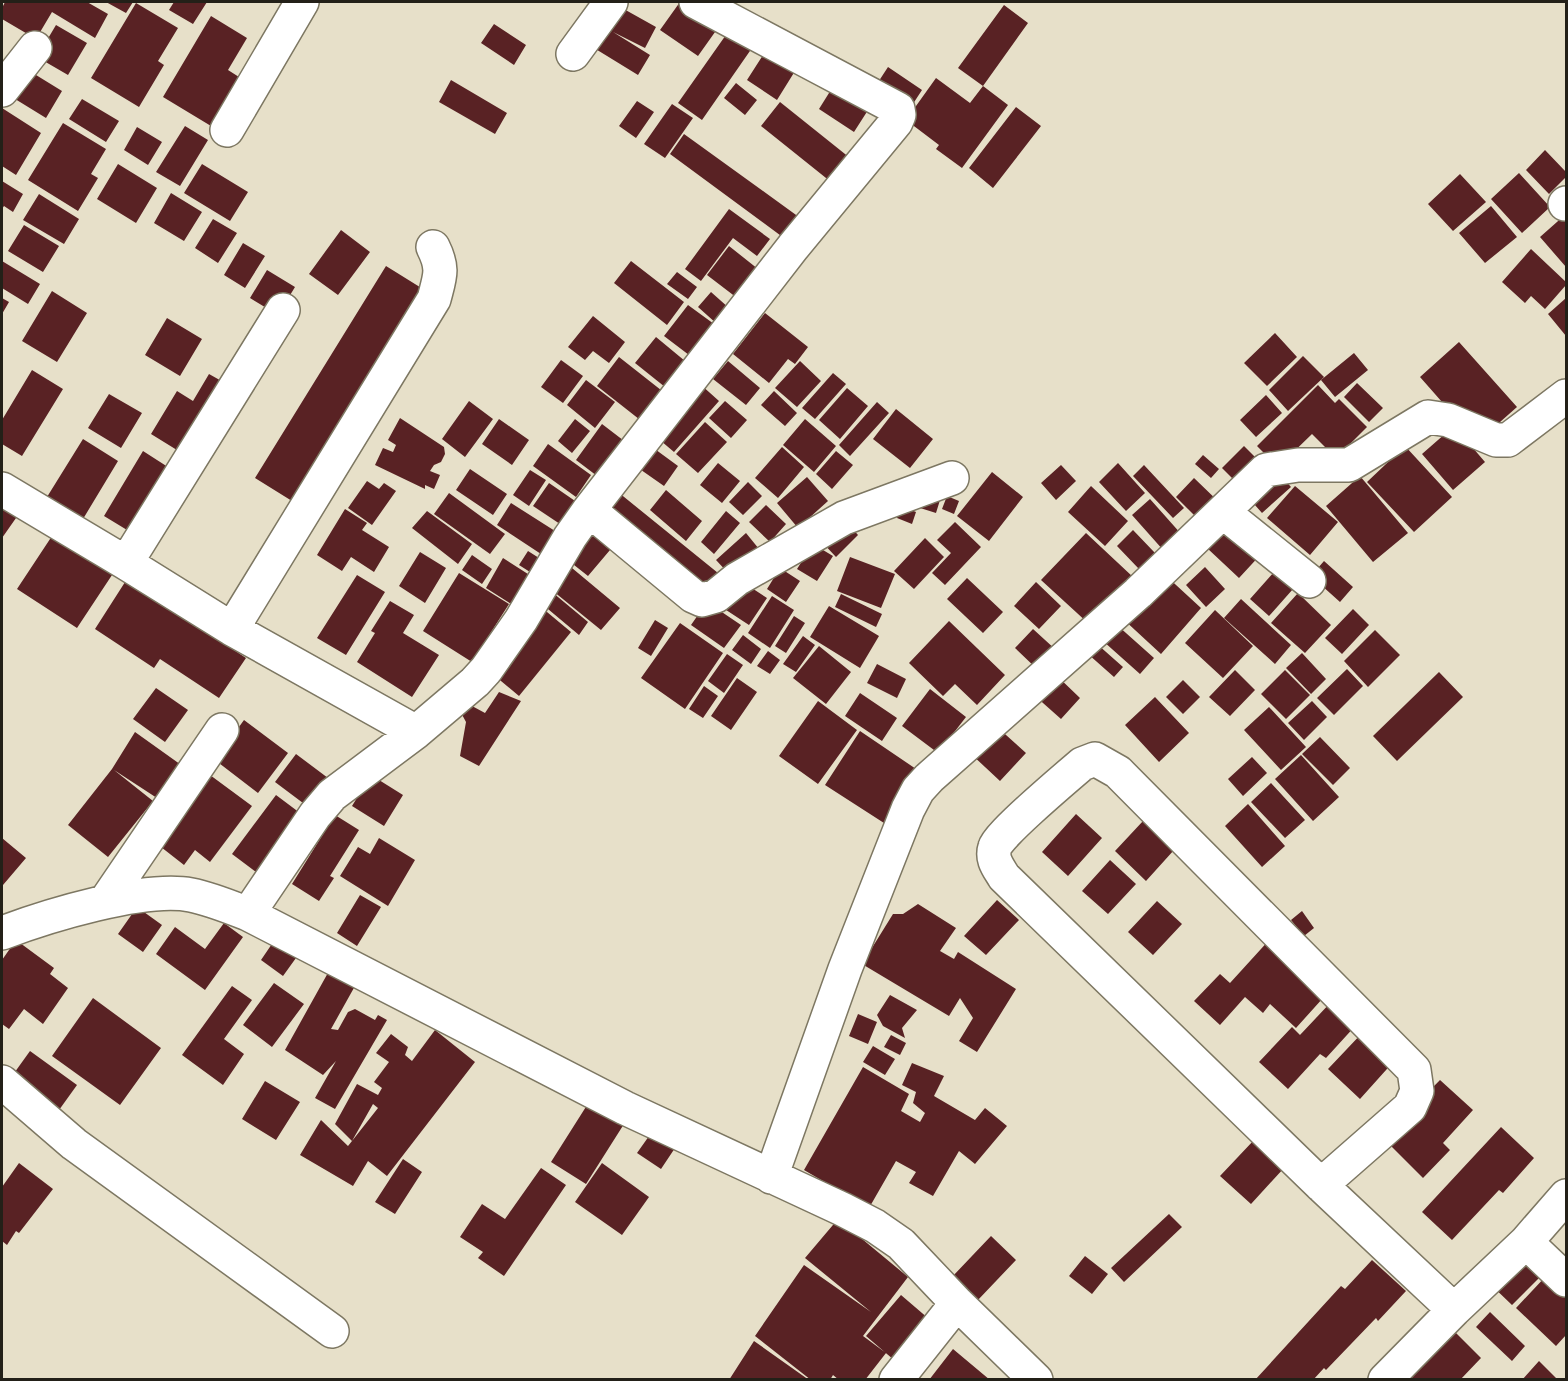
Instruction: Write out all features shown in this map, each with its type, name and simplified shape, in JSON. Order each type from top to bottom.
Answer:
[{"type":"street","points":[[227,130],[302,2]]},
{"type":"street","points":[[573,54],[611,2]]},
{"type":"street","points":[[248,914],[315,815],[332,795],[416,732],[486,670],[521,620],[570,537],[589,510],[793,247],[896,122],[899,115],[898,109],[714,6]]},
{"type":"street","points":[[2,90],[35,48]]},
{"type":"street","points":[[232,629],[434,299],[441,273],[440,262],[433,247]]},
{"type":"street","points":[[126,562],[283,310]]},
{"type":"street","points":[[771,1177],[845,969],[908,809],[918,790],[929,778],[1138,593],[1258,476],[1271,468],[1298,465],[1348,465],[1428,417],[1448,420],[1496,440],[1508,440],[1566,396]]},
{"type":"street","points":[[589,510],[693,596],[702,600],[716,596],[737,579],[844,518],[952,478]]},
{"type":"street","points":[[2,489],[126,562],[232,629],[416,732]]},
{"type":"street","points":[[1223,512],[1309,580]]},
{"type":"street","points":[[105,902],[222,730]]},
{"type":"street","points":[[1321,1185],[1410,1107],[1417,1091],[1414,1070],[1118,772],[1095,759],[1082,764],[1006,833],[995,846],[994,861],[1004,877],[1321,1185],[1454,1310]]},
{"type":"street","points":[[2,933],[105,902],[161,893],[190,895],[248,914],[625,1108],[875,1226],[901,1244],[957,1303],[1036,1380]]},
{"type":"street","points":[[2,1082],[74,1144],[332,1331]]},
{"type":"street","points":[[1385,1380],[1526,1242],[1566,1196]]},
{"type":"street","points":[[1526,1242],[1566,1280]]},
{"type":"street","points":[[896,1380],[957,1303]]},
{"type":"building","points":[[5,2],[87,2],[108,14],[95,38],[52,12],[36,39],[2,19],[2,8]]},
{"type":"building","points":[[106,2],[133,2],[126,13]]},
{"type":"building","points":[[174,2],[207,2],[193,24],[169,10]]},
{"type":"building","points":[[680,2],[720,25],[698,56],[660,30]]},
{"type":"building","points":[[136,3],[178,28],[158,61],[164,65],[139,107],[91,78]]},
{"type":"building","points":[[1004,5],[1028,23],[983,86],[958,68]]},
{"type":"building","points":[[622,8],[656,27],[645,48],[613,32],[650,55],[638,75],[594,48]]},
{"type":"building","points":[[211,16],[247,38],[228,70],[239,77],[211,126],[163,97]]},
{"type":"building","points":[[494,24],[526,45],[514,65],[481,43]]},
{"type":"building","points":[[56,25],[87,43],[68,75],[37,57]]},
{"type":"building","points":[[728,32],[752,48],[702,120],[678,103]]},
{"type":"building","points":[[770,44],[800,63],[777,100],[747,80]]},
{"type":"building","points":[[23,67],[62,91],[46,118],[7,94]]},
{"type":"building","points":[[888,67],[922,90],[907,113],[873,90]]},
{"type":"building","points":[[936,78],[970,103],[983,86],[1008,105],[962,168],[936,149],[939,145],[906,120]]},
{"type":"building","points":[[451,80],[507,113],[495,134],[439,102]]},
{"type":"building","points":[[736,83],[757,100],[745,115],[724,98]]},
{"type":"building","points":[[834,85],[870,107],[854,132],[819,109]]},
{"type":"building","points":[[82,99],[119,121],[106,142],[69,119]]},
{"type":"building","points":[[637,101],[654,112],[636,138],[619,126]]},
{"type":"building","points":[[780,102],[855,162],[836,186],[761,126]]},
{"type":"building","points":[[672,104],[693,118],[665,158],[644,144]]},
{"type":"building","points":[[1016,107],[1041,126],[993,188],[969,168]]},
{"type":"building","points":[[2,108],[41,133],[16,175],[2,166]]},
{"type":"building","points":[[63,123],[106,149],[91,174],[98,178],[78,211],[28,180]]},
{"type":"building","points":[[185,126],[208,140],[180,186],[156,172]]},
{"type":"building","points":[[137,127],[162,142],[148,165],[124,150]]},
{"type":"building","points":[[684,134],[803,220],[788,241],[670,154]]},
{"type":"building","points":[[1545,150],[1566,172],[1566,177],[1549,194],[1526,170]]},
{"type":"building","points":[[118,164],[157,188],[136,223],[97,199]]},
{"type":"building","points":[[202,164],[248,192],[230,221],[184,193]]},
{"type":"building","points":[[1519,173],[1550,207],[1522,233],[1491,199]]},
{"type":"building","points":[[1460,174],[1486,202],[1453,231],[1428,204]]},
{"type":"building","points":[[2,181],[23,194],[13,212],[4,206],[2,209]]},
{"type":"building","points":[[171,193],[202,212],[184,241],[154,223]]},
{"type":"building","points":[[39,194],[79,219],[64,244],[23,220]]},
{"type":"building","points":[[1491,206],[1517,237],[1485,263],[1459,233]]},
{"type":"building","points":[[729,209],[770,239],[757,256],[733,238],[701,281],[685,269]]},
{"type":"building","points":[[1566,214],[1566,267],[1540,237]]},
{"type":"building","points":[[213,219],[237,233],[218,263],[195,248]]},
{"type":"building","points":[[24,225],[59,246],[43,272],[8,251]]},
{"type":"building","points":[[341,230],[370,252],[338,295],[309,274]]},
{"type":"building","points":[[243,243],[265,256],[245,288],[224,275]]},
{"type":"building","points":[[729,246],[763,273],[741,301],[707,275]]},
{"type":"building","points":[[1531,249],[1566,282],[1566,285],[1545,309],[1531,296],[1525,303],[1502,282]]},
{"type":"building","points":[[2,261],[40,284],[28,304],[2,288]]},
{"type":"building","points":[[631,261],[684,302],[667,325],[614,283]]},
{"type":"building","points":[[386,266],[423,289],[292,501],[255,478]]},
{"type":"building","points":[[267,270],[295,287],[278,315],[250,298]]},
{"type":"building","points":[[677,272],[697,287],[688,299],[667,284]]},
{"type":"building","points":[[52,291],[87,313],[57,362],[22,341]]},
{"type":"building","points":[[711,292],[729,308],[717,324],[698,307]]},
{"type":"building","points":[[2,298],[9,302],[2,314]]},
{"type":"building","points":[[1566,298],[1566,336],[1548,314]]},
{"type":"building","points":[[688,305],[714,324],[689,355],[664,336]]},
{"type":"building","points":[[765,313],[808,347],[795,364],[788,359],[769,383],[733,354]]},
{"type":"building","points":[[593,316],[625,342],[609,363],[593,351],[585,360],[568,347]]},
{"type":"building","points":[[167,318],[202,339],[180,376],[145,355]]},
{"type":"building","points":[[1275,333],[1297,357],[1267,386],[1244,363]]},
{"type":"building","points":[[656,337],[691,366],[670,391],[635,363]]},
{"type":"building","points":[[1459,342],[1517,407],[1491,430],[1457,419],[1420,377]]},
{"type":"building","points":[[1354,353],[1368,370],[1335,397],[1321,380]]},
{"type":"building","points":[[1303,356],[1324,377],[1288,411],[1269,390]]},
{"type":"building","points":[[619,357],[666,394],[644,423],[597,386]]},
{"type":"building","points":[[561,360],[583,376],[563,403],[541,387]]},
{"type":"building","points":[[728,361],[760,388],[746,405],[713,379]]},
{"type":"building","points":[[800,361],[821,381],[797,407],[775,388]]},
{"type":"building","points":[[32,370],[63,389],[22,456],[2,444],[2,420]]},
{"type":"building","points":[[833,373],[846,384],[815,419],[802,408]]},
{"type":"building","points":[[209,374],[225,383],[185,455],[151,434],[177,391],[193,401]]},
{"type":"building","points":[[586,380],[615,402],[595,428],[567,405]]},
{"type":"building","points":[[1357,383],[1383,408],[1369,422],[1344,397]]},
{"type":"building","points":[[700,384],[719,401],[674,452],[654,435]]},
{"type":"building","points":[[1318,385],[1335,403],[1339,399],[1367,427],[1336,458],[1312,434],[1278,467],[1257,446]]},
{"type":"building","points":[[847,388],[868,406],[840,439],[819,420]]},
{"type":"building","points":[[774,391],[797,413],[785,426],[761,405]]},
{"type":"building","points":[[109,394],[142,413],[121,448],[88,428]]},
{"type":"building","points":[[1266,395],[1282,413],[1256,437],[1240,420]]},
{"type":"building","points":[[469,401],[493,419],[465,457],[442,439]]},
{"type":"building","points":[[725,401],[747,420],[731,438],[709,418]]},
{"type":"building","points":[[877,402],[889,413],[850,456],[839,445]]},
{"type":"building","points":[[896,409],[933,439],[910,468],[873,439]]},
{"type":"building","points":[[400,418],[444,447],[445,454],[441,462],[434,465],[430,471],[440,475],[434,489],[425,485],[425,489],[375,465],[383,448],[393,452],[396,445],[388,440]]},
{"type":"building","points":[[499,419],[529,440],[512,465],[482,444]]},
{"type":"building","points":[[575,419],[590,431],[572,453],[558,441]]},
{"type":"building","points":[[805,419],[836,446],[814,472],[783,445]]},
{"type":"building","points":[[705,422],[727,442],[698,473],[676,454]]},
{"type":"building","points":[[602,424],[632,447],[605,482],[576,460]]},
{"type":"building","points":[[1454,426],[1485,462],[1453,490],[1422,454]]},
{"type":"building","points":[[83,439],[118,461],[83,519],[47,497]]},
{"type":"building","points":[[548,444],[591,475],[576,497],[533,466]]},
{"type":"building","points":[[648,444],[678,466],[664,486],[634,465]]},
{"type":"building","points":[[1244,446],[1263,465],[1241,487],[1222,468]]},
{"type":"building","points":[[1405,446],[1452,497],[1414,532],[1367,482]]},
{"type":"building","points":[[782,447],[804,467],[778,498],[755,478]]},
{"type":"building","points":[[143,451],[171,469],[132,533],[104,516]]},
{"type":"building","points":[[836,451],[853,465],[832,489],[816,474]]},
{"type":"building","points":[[1203,455],[1219,469],[1211,478],[1195,464]]},
{"type":"building","points":[[718,463],[740,481],[722,503],[700,485]]},
{"type":"building","points":[[1118,463],[1145,493],[1126,511],[1099,482]]},
{"type":"building","points":[[1061,465],[1076,481],[1056,500],[1041,483]]},
{"type":"building","points":[[1144,465],[1184,508],[1173,518],[1133,476]]},
{"type":"building","points":[[470,469],[507,494],[493,515],[456,490]]},
{"type":"building","points":[[530,470],[546,480],[529,506],[513,495]]},
{"type":"building","points":[[1277,471],[1291,487],[1262,513],[1247,496]]},
{"type":"building","points":[[992,472],[1023,497],[989,541],[957,516]]},
{"type":"building","points":[[1360,476],[1408,533],[1373,562],[1326,506]]},
{"type":"building","points":[[807,477],[828,501],[798,528],[777,503]]},
{"type":"building","points":[[1194,478],[1222,505],[1203,524],[1176,497]]},
{"type":"building","points":[[367,481],[379,489],[384,483],[396,491],[372,525],[348,508]]},
{"type":"building","points":[[748,482],[762,496],[743,515],[729,502]]},
{"type":"building","points":[[549,483],[578,503],[563,526],[533,506]]},
{"type":"building","points":[[1091,486],[1128,521],[1105,546],[1068,512]]},
{"type":"building","points":[[1295,486],[1338,522],[1310,555],[1267,518]]},
{"type":"building","points":[[613,488],[718,573],[700,595],[596,509]]},
{"type":"building","points":[[666,490],[702,521],[686,541],[650,510]]},
{"type":"building","points":[[2,493],[23,508],[2,538]]},
{"type":"building","points":[[449,493],[505,534],[490,554],[434,514]]},
{"type":"building","points":[[921,494],[940,500],[936,513],[917,507]]},
{"type":"building","points":[[947,496],[959,501],[954,514],[942,509]]},
{"type":"building","points":[[1150,499],[1182,535],[1164,551],[1132,515]]},
{"type":"building","points":[[511,503],[555,531],[541,554],[497,525]]},
{"type":"building","points":[[766,505],[786,524],[770,542],[749,522]]},
{"type":"building","points":[[901,506],[916,512],[912,524],[897,518]]},
{"type":"building","points":[[345,509],[367,523],[362,530],[389,547],[374,572],[351,557],[342,571],[317,555]]},
{"type":"building","points":[[427,511],[472,544],[458,564],[412,528]]},
{"type":"building","points":[[726,511],[740,523],[714,554],[701,542]]},
{"type":"building","points":[[844,519],[858,535],[836,557],[821,541]]},
{"type":"building","points":[[955,522],[981,547],[945,585],[932,573],[951,553],[937,540]]},
{"type":"building","points":[[1232,522],[1263,552],[1239,578],[1207,548]]},
{"type":"building","points":[[1133,530],[1155,553],[1139,569],[1117,546]]},
{"type":"building","points":[[746,533],[759,549],[729,574],[716,560]]},
{"type":"building","points":[[1086,533],[1133,577],[1089,624],[1041,580]]},
{"type":"building","points":[[591,534],[610,550],[588,576],[569,561]]},
{"type":"building","points":[[52,536],[112,575],[77,628],[17,589]]},
{"type":"building","points":[[925,538],[944,557],[914,589],[894,571]]},
{"type":"building","points":[[813,544],[833,556],[817,581],[797,569]]},
{"type":"building","points":[[528,551],[550,565],[541,579],[519,565]]},
{"type":"building","points":[[420,552],[446,568],[425,603],[399,586]]},
{"type":"building","points":[[472,555],[492,569],[482,584],[462,570]]},
{"type":"building","points":[[850,557],[895,574],[881,608],[837,591]]},
{"type":"building","points":[[503,558],[542,583],[524,612],[486,588]]},
{"type":"building","points":[[1324,561],[1353,587],[1340,602],[1311,576]]},
{"type":"building","points":[[1205,567],[1225,589],[1206,607],[1186,585]]},
{"type":"building","points":[[572,568],[620,608],[601,630],[553,591]]},
{"type":"building","points":[[780,568],[800,581],[786,602],[767,589]]},
{"type":"building","points":[[1275,571],[1293,589],[1269,616],[1250,599]]},
{"type":"building","points":[[459,573],[509,604],[472,662],[423,631]]},
{"type":"building","points":[[1163,573],[1201,608],[1161,654],[1122,618]]},
{"type":"building","points":[[357,575],[385,592],[346,655],[317,638]]},
{"type":"building","points":[[967,578],[1003,612],[983,633],[947,599]]},
{"type":"building","points":[[127,579],[246,658],[219,698],[160,659],[154,668],[95,629]]},
{"type":"building","points":[[738,579],[767,598],[749,625],[720,606]]},
{"type":"building","points":[[1036,582],[1061,606],[1039,629],[1014,606]]},
{"type":"building","points":[[552,592],[588,622],[579,635],[542,604]]},
{"type":"building","points":[[1298,593],[1331,625],[1305,653],[1271,623]]},
{"type":"building","points":[[841,594],[882,614],[876,627],[835,607]]},
{"type":"building","points":[[772,596],[794,610],[770,648],[748,633]]},
{"type":"building","points":[[1241,599],[1291,645],[1275,664],[1224,618]]},
{"type":"building","points":[[390,601],[414,615],[403,633],[439,655],[412,697],[357,662],[375,633],[371,631]]},
{"type":"building","points":[[707,602],[741,625],[724,648],[691,625]]},
{"type":"building","points":[[829,606],[879,636],[860,668],[810,637]]},
{"type":"building","points":[[541,607],[571,632],[519,696],[489,671]]},
{"type":"building","points":[[1353,609],[1369,625],[1342,654],[1325,638]]},
{"type":"building","points":[[1215,610],[1253,646],[1223,678],[1185,643]]},
{"type":"building","points":[[794,616],[805,623],[786,653],[775,646]]},
{"type":"building","points":[[655,620],[668,628],[651,656],[638,648]]},
{"type":"building","points":[[949,621],[1005,675],[977,705],[955,684],[943,696],[909,663]]},
{"type":"building","points":[[680,623],[723,653],[685,709],[641,678]]},
{"type":"building","points":[[1117,625],[1154,658],[1140,674],[1103,641]]},
{"type":"building","points":[[1033,629],[1056,650],[1038,670],[1015,648]]},
{"type":"building","points":[[1375,630],[1400,655],[1368,687],[1344,661]]},
{"type":"building","points":[[743,635],[761,649],[751,664],[732,650]]},
{"type":"building","points":[[803,636],[815,645],[796,672],[783,664]]},
{"type":"building","points":[[1097,644],[1123,667],[1114,677],[1088,654]]},
{"type":"building","points":[[819,646],[851,672],[826,704],[793,678]]},
{"type":"building","points":[[768,651],[780,660],[770,674],[757,666]]},
{"type":"building","points":[[1302,653],[1326,679],[1311,694],[1286,668]]},
{"type":"building","points":[[727,654],[743,665],[724,693],[708,681]]},
{"type":"building","points":[[877,664],[906,679],[897,698],[867,683]]},
{"type":"building","points":[[1347,669],[1363,686],[1334,715],[1317,698]]},
{"type":"building","points":[[1235,670],[1255,690],[1230,716],[1209,697]]},
{"type":"building","points":[[1285,670],[1310,695],[1286,719],[1261,694]]},
{"type":"building","points":[[1439,672],[1463,697],[1397,761],[1373,736]]},
{"type":"building","points":[[1054,673],[1080,698],[1061,719],[1034,695]]},
{"type":"building","points":[[737,678],[757,692],[731,730],[711,716]]},
{"type":"building","points":[[1183,680],[1200,697],[1183,714],[1166,697]]},
{"type":"building","points":[[704,686],[718,696],[703,718],[689,709]]},
{"type":"building","points":[[156,688],[188,710],[165,742],[133,719]]},
{"type":"building","points":[[930,689],[966,717],[938,753],[902,726]]},
{"type":"building","points":[[499,692],[521,701],[479,766],[460,756],[466,722],[459,709],[472,706],[485,713]]},
{"type":"building","points":[[860,693],[897,718],[882,741],[845,716]]},
{"type":"building","points":[[1155,697],[1189,733],[1159,762],[1125,725]]},
{"type":"building","points":[[818,701],[857,730],[818,784],[779,756]]},
{"type":"building","points":[[1312,701],[1327,717],[1304,740],[1288,723]]},
{"type":"building","points":[[1269,707],[1306,747],[1281,770],[1244,730]]},
{"type":"building","points":[[244,720],[288,753],[258,793],[215,760]]},
{"type":"building","points":[[996,726],[1026,753],[1000,781],[970,753]]},
{"type":"building","points":[[860,731],[919,771],[884,823],[825,785]]},
{"type":"building","points":[[135,732],[184,767],[160,800],[114,770],[153,801],[108,857],[68,825],[112,769]]},
{"type":"building","points":[[1320,737],[1350,768],[1333,785],[1302,754]]},
{"type":"building","points":[[296,754],[332,781],[311,809],[275,782]]},
{"type":"building","points":[[1301,755],[1339,797],[1313,821],[1275,779]]},
{"type":"building","points":[[1252,757],[1267,773],[1243,796],[1228,779]]},
{"type":"building","points":[[210,775],[252,806],[210,862],[195,850],[184,865],[161,847]]},
{"type":"building","points":[[371,775],[403,795],[384,826],[352,806]]},
{"type":"building","points":[[1271,783],[1305,820],[1285,838],[1251,802]]},
{"type":"building","points":[[276,795],[308,819],[264,878],[232,854]]},
{"type":"building","points":[[1248,804],[1285,846],[1262,867],[1225,826]]},
{"type":"building","points":[[1076,814],[1102,838],[1068,876],[1042,852]]},
{"type":"building","points":[[335,815],[359,830],[330,876],[334,878],[319,901],[292,884]]},
{"type":"building","points":[[1143,821],[1174,850],[1146,881],[1115,851]]},
{"type":"building","points":[[2,838],[26,858],[3,885],[2,883]]},
{"type":"building","points":[[379,838],[415,860],[388,906],[340,876],[358,847],[370,854]]},
{"type":"building","points":[[1110,860],[1136,884],[1108,914],[1082,891]]},
{"type":"building","points":[[360,895],[381,907],[357,946],[337,933]]},
{"type":"building","points":[[997,900],[1019,920],[986,955],[964,936]]},
{"type":"building","points":[[1157,901],[1182,924],[1153,955],[1128,932]]},
{"type":"building","points":[[918,904],[956,928],[940,951],[954,959],[958,952],[1016,989],[977,1052],[959,1041],[973,1018],[960,998],[949,1016],[862,964],[893,914],[903,914]]},
{"type":"building","points":[[137,907],[162,925],[143,952],[118,934]]},
{"type":"building","points":[[1302,911],[1314,928],[1304,936],[1291,920]]},
{"type":"building","points":[[224,923],[243,937],[205,990],[156,954],[175,927],[205,949]]},
{"type":"building","points":[[278,935],[301,951],[283,976],[261,960]]},
{"type":"building","points":[[1271,938],[1323,998],[1296,1028],[1270,1004],[1263,1013],[1245,997],[1220,1025],[1194,1001],[1220,974],[1230,983]]},
{"type":"building","points":[[16,940],[54,968],[50,974],[68,988],[43,1024],[24,1009],[9,1029],[2,1024],[2,960]]},
{"type":"building","points":[[329,971],[355,986],[331,1029],[338,1030],[348,1012],[355,1009],[375,1020],[378,1015],[387,1020],[335,1109],[315,1098],[336,1061],[323,1075],[285,1050]]},
{"type":"building","points":[[274,983],[304,1004],[272,1047],[243,1025]]},
{"type":"building","points":[[232,986],[252,1000],[224,1039],[244,1054],[223,1085],[182,1055]]},
{"type":"building","points":[[890,995],[917,1010],[902,1028],[905,1038],[883,1026],[877,1015]]},
{"type":"building","points":[[93,998],[161,1048],[120,1105],[52,1056]]},
{"type":"building","points":[[1332,1001],[1357,1024],[1326,1058],[1320,1054],[1288,1089],[1259,1062],[1292,1027],[1300,1035]]},
{"type":"building","points":[[858,1014],[877,1022],[868,1044],[849,1036]]},
{"type":"building","points":[[435,1030],[475,1062],[387,1176],[368,1161],[353,1186],[300,1155],[321,1120],[348,1146],[352,1141],[335,1124],[357,1084],[378,1095],[382,1088],[374,1082],[389,1062],[376,1053],[391,1034],[408,1047],[405,1055],[412,1061]],"holes":[[[373,1104],[378,1108],[352,1141]]]},
{"type":"building","points":[[1364,1031],[1395,1060],[1360,1099],[1328,1069]]},
{"type":"building","points":[[891,1035],[906,1043],[900,1055],[884,1047]]},
{"type":"building","points":[[873,1046],[895,1059],[885,1075],[863,1062]]},
{"type":"building","points":[[30,1051],[77,1085],[54,1117],[7,1083]]},
{"type":"building","points":[[912,1063],[944,1076],[934,1096],[975,1120],[985,1108],[1007,1126],[975,1164],[959,1151],[933,1196],[909,1183],[916,1172],[896,1161],[869,1208],[804,1170],[863,1067],[909,1094],[901,1111],[920,1122],[925,1113],[913,1103],[916,1092],[902,1085]]},
{"type":"building","points":[[1440,1080],[1473,1110],[1443,1143],[1450,1150],[1423,1178],[1383,1138]]},
{"type":"building","points":[[265,1081],[300,1102],[276,1140],[242,1119]]},
{"type":"building","points":[[589,1102],[624,1124],[586,1184],[551,1162]]},
{"type":"building","points":[[1501,1127],[1534,1158],[1503,1193],[1499,1190],[1452,1240],[1422,1212]]},
{"type":"building","points":[[654,1129],[677,1145],[661,1169],[637,1153]]},
{"type":"building","points":[[1254,1140],[1284,1168],[1251,1204],[1220,1176]]},
{"type":"building","points":[[403,1159],[422,1172],[395,1214],[375,1202]]},
{"type":"building","points":[[19,1163],[53,1189],[19,1233],[16,1231],[7,1245],[2,1241],[2,1187]]},
{"type":"building","points":[[602,1163],[649,1197],[622,1235],[575,1202]]},
{"type":"building","points":[[541,1168],[566,1185],[504,1276],[478,1258],[483,1252],[460,1237],[482,1204],[505,1219]]},
{"type":"building","points":[[1169,1214],[1182,1227],[1124,1282],[1111,1268]]},
{"type":"building","points":[[838,1219],[908,1277],[863,1336],[886,1353],[865,1380],[839,1380],[833,1375],[830,1380],[811,1380],[755,1336],[804,1265],[871,1312],[805,1258]]},
{"type":"building","points":[[991,1236],[1016,1260],[977,1301],[952,1277]]},
{"type":"building","points":[[1523,1247],[1546,1271],[1512,1305],[1488,1282]]},
{"type":"building","points":[[1085,1256],[1108,1274],[1092,1294],[1069,1276]]},
{"type":"building","points":[[1372,1260],[1406,1291],[1378,1321],[1376,1318],[1326,1370],[1324,1368],[1313,1380],[1255,1380],[1341,1286],[1345,1289]]},
{"type":"building","points":[[1547,1275],[1566,1294],[1566,1335],[1556,1346],[1516,1308]]},
{"type":"building","points":[[901,1295],[929,1319],[894,1360],[866,1336]]},
{"type":"building","points":[[1490,1312],[1525,1346],[1512,1361],[1476,1327]]},
{"type":"building","points":[[1447,1324],[1481,1358],[1460,1380],[1393,1380]]},
{"type":"building","points":[[754,1341],[809,1380],[729,1380]]},
{"type":"building","points":[[953,1349],[990,1380],[929,1380]]},
{"type":"building","points":[[1539,1361],[1558,1380],[1522,1380]]}]
